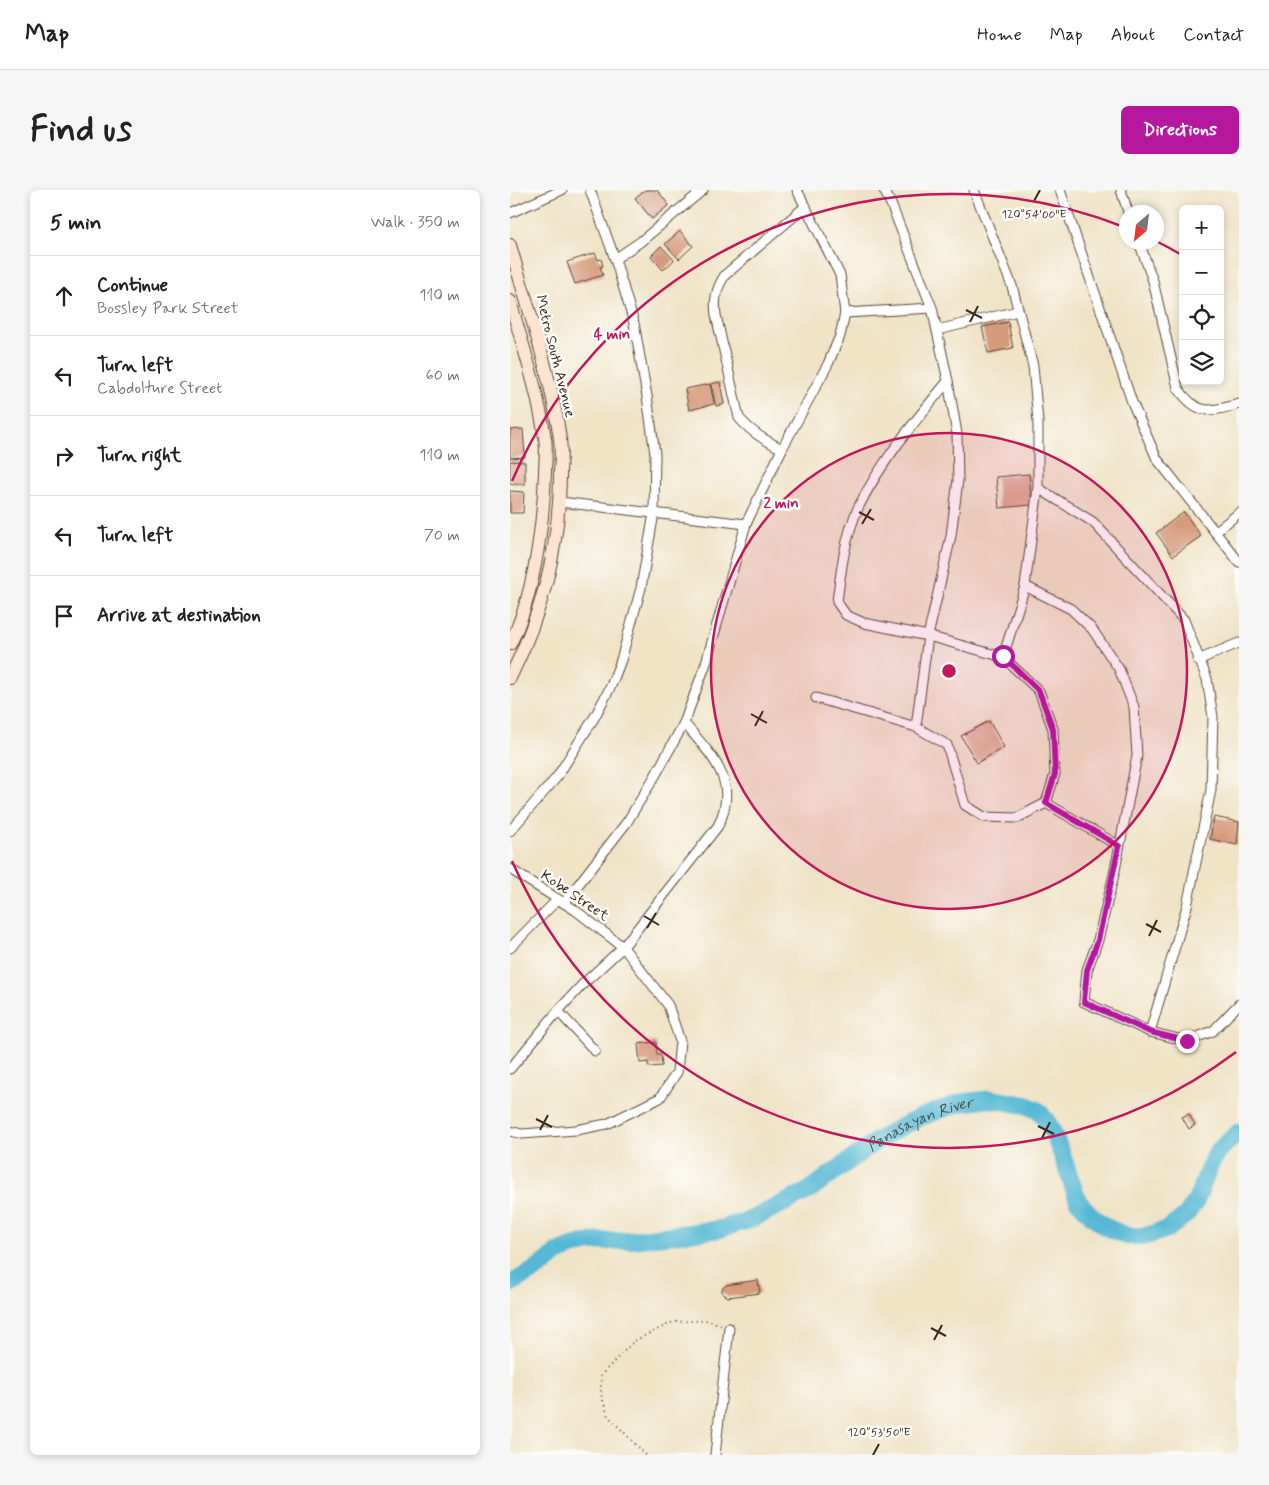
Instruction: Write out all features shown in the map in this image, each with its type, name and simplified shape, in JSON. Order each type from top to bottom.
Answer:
[{"type":"street","points":[[510,213],[562,190]]},
{"type":"street","points":[[510,831],[556,777],[594,718],[611,686],[621,660],[641,588],[654,513],[655,454],[634,323],[615,259],[590,190]]},
{"type":"street","points":[[615,259],[640,242],[703,190]]},
{"type":"street","points":[[510,948],[561,901],[626,822],[656,776],[684,723],[705,666],[746,524],[782,449],[828,364],[840,336],[845,313],[840,275],[797,190]]},
{"type":"street","points":[[884,190],[932,308],[957,434],[958,480],[951,536],[928,636],[916,727]]},
{"type":"street","points":[[974,190],[1012,286],[1033,366],[1038,422],[1038,488],[1025,586],[1003,656]]},
{"type":"street","points":[[1060,190],[1132,402],[1157,459],[1239,562]]},
{"type":"street","points":[[1121,190],[1126,205]]},
{"type":"street","points":[[782,449],[748,429],[740,418],[714,301],[718,285],[724,276],[806,206]]},
{"type":"street","name":"Metro South Avenue","points":[[510,245],[552,390],[560,442],[560,502],[554,546],[543,598],[526,644],[510,678]]},
{"type":"street","points":[[1142,250],[1153,281],[1178,388],[1187,401],[1199,408],[1218,410],[1239,404]]},
{"type":"street","name":"Metro South Avenue","points":[[510,301],[536,392],[546,440],[544,502],[538,543],[528,593],[510,644]]},
{"type":"street","points":[[845,313],[932,308]]},
{"type":"street","points":[[937,330],[1018,311]]},
{"type":"street","points":[[816,698],[916,727],[947,745],[965,805],[984,817],[1017,818],[1046,803],[1055,774],[1053,729],[1039,691],[1003,656],[928,636],[864,623],[846,615],[837,602],[844,551],[859,506],[910,427],[948,381]]},
{"type":"street","points":[[1038,488],[1093,522],[1184,620],[1207,679],[1213,717],[1211,790],[1187,906],[1150,1032]]},
{"type":"street","points":[[560,502],[746,524]]},
{"type":"street","points":[[1215,532],[1239,513]]},
{"type":"street","points":[[1025,586],[1071,609],[1092,629],[1119,669],[1134,707],[1136,756],[1119,846],[1098,940],[1087,970],[1084,1002],[1150,1032],[1187,1041],[1213,1031],[1239,1004]]},
{"type":"street","points":[[1198,660],[1239,643]]},
{"type":"street","points":[[510,1069],[582,985],[624,947],[718,826],[725,812],[727,798],[725,783],[712,757],[684,723]]},
{"type":"street","points":[[1046,803],[1119,846]]},
{"type":"street","name":"Kobe Street","points":[[510,869],[594,923],[624,947],[668,1005],[680,1041],[677,1072],[660,1098],[607,1124],[576,1130],[522,1134],[510,1132]]},
{"type":"street","points":[[558,1011],[595,1050]]},
{"type":"street","points":[[716,1455],[729,1328]]},
{"type":"path","points":[[646,1455],[608,1416],[601,1394],[601,1375],[634,1340],[673,1322],[708,1320],[729,1328]]},
{"type":"building","points":[[645,190],[657,190],[669,205],[652,219],[635,198]]},
{"type":"building","points":[[680,231],[693,246],[679,259],[665,244]]},
{"type":"building","points":[[661,246],[674,260],[663,270],[651,256]]},
{"type":"building","points":[[595,253],[598,260],[601,259],[603,266],[600,267],[603,275],[575,284],[567,262]]},
{"type":"building","points":[[1008,322],[1013,348],[988,353],[982,327]]},
{"type":"building","points":[[720,382],[724,404],[716,406],[711,384]]},
{"type":"building","points":[[710,384],[714,404],[689,410],[685,389]]},
{"type":"building","points":[[523,429],[525,457],[510,458],[510,430]]},
{"type":"building","points":[[510,461],[525,462],[525,484],[510,484]]},
{"type":"building","points":[[1029,474],[1032,505],[999,508],[996,477]]},
{"type":"building","points":[[510,491],[524,492],[523,513],[510,513]]},
{"type":"building","points":[[1184,512],[1201,536],[1173,556],[1156,533]]},
{"type":"building","points":[[989,721],[1004,747],[977,763],[961,736]]},
{"type":"building","points":[[1214,817],[1239,822],[1237,845],[1210,839]]},
{"type":"building","points":[[656,1042],[657,1055],[661,1055],[662,1066],[648,1067],[648,1062],[640,1063],[638,1044]]},
{"type":"building","points":[[1189,1114],[1195,1125],[1189,1129],[1182,1117]]},
{"type":"building","points":[[758,1280],[760,1293],[728,1297],[722,1293],[722,1289],[726,1285]]},
{"type":"waterway","name":"Panasayan River","points":[[510,1284],[540,1267],[557,1253],[577,1245],[720,1229],[752,1219],[808,1191],[875,1142],[899,1128],[921,1117],[960,1103],[990,1099],[1026,1105],[1039,1111],[1050,1126],[1078,1201],[1106,1227],[1127,1236],[1146,1236],[1168,1229],[1186,1215],[1196,1201],[1211,1163],[1219,1150],[1239,1132]]},
{"type":"route","points":[[1003,656],[1039,691],[1053,729],[1055,774],[1046,803],[1119,846],[1098,940],[1087,970],[1084,1002],[1150,1032],[1187,1041]]}]
